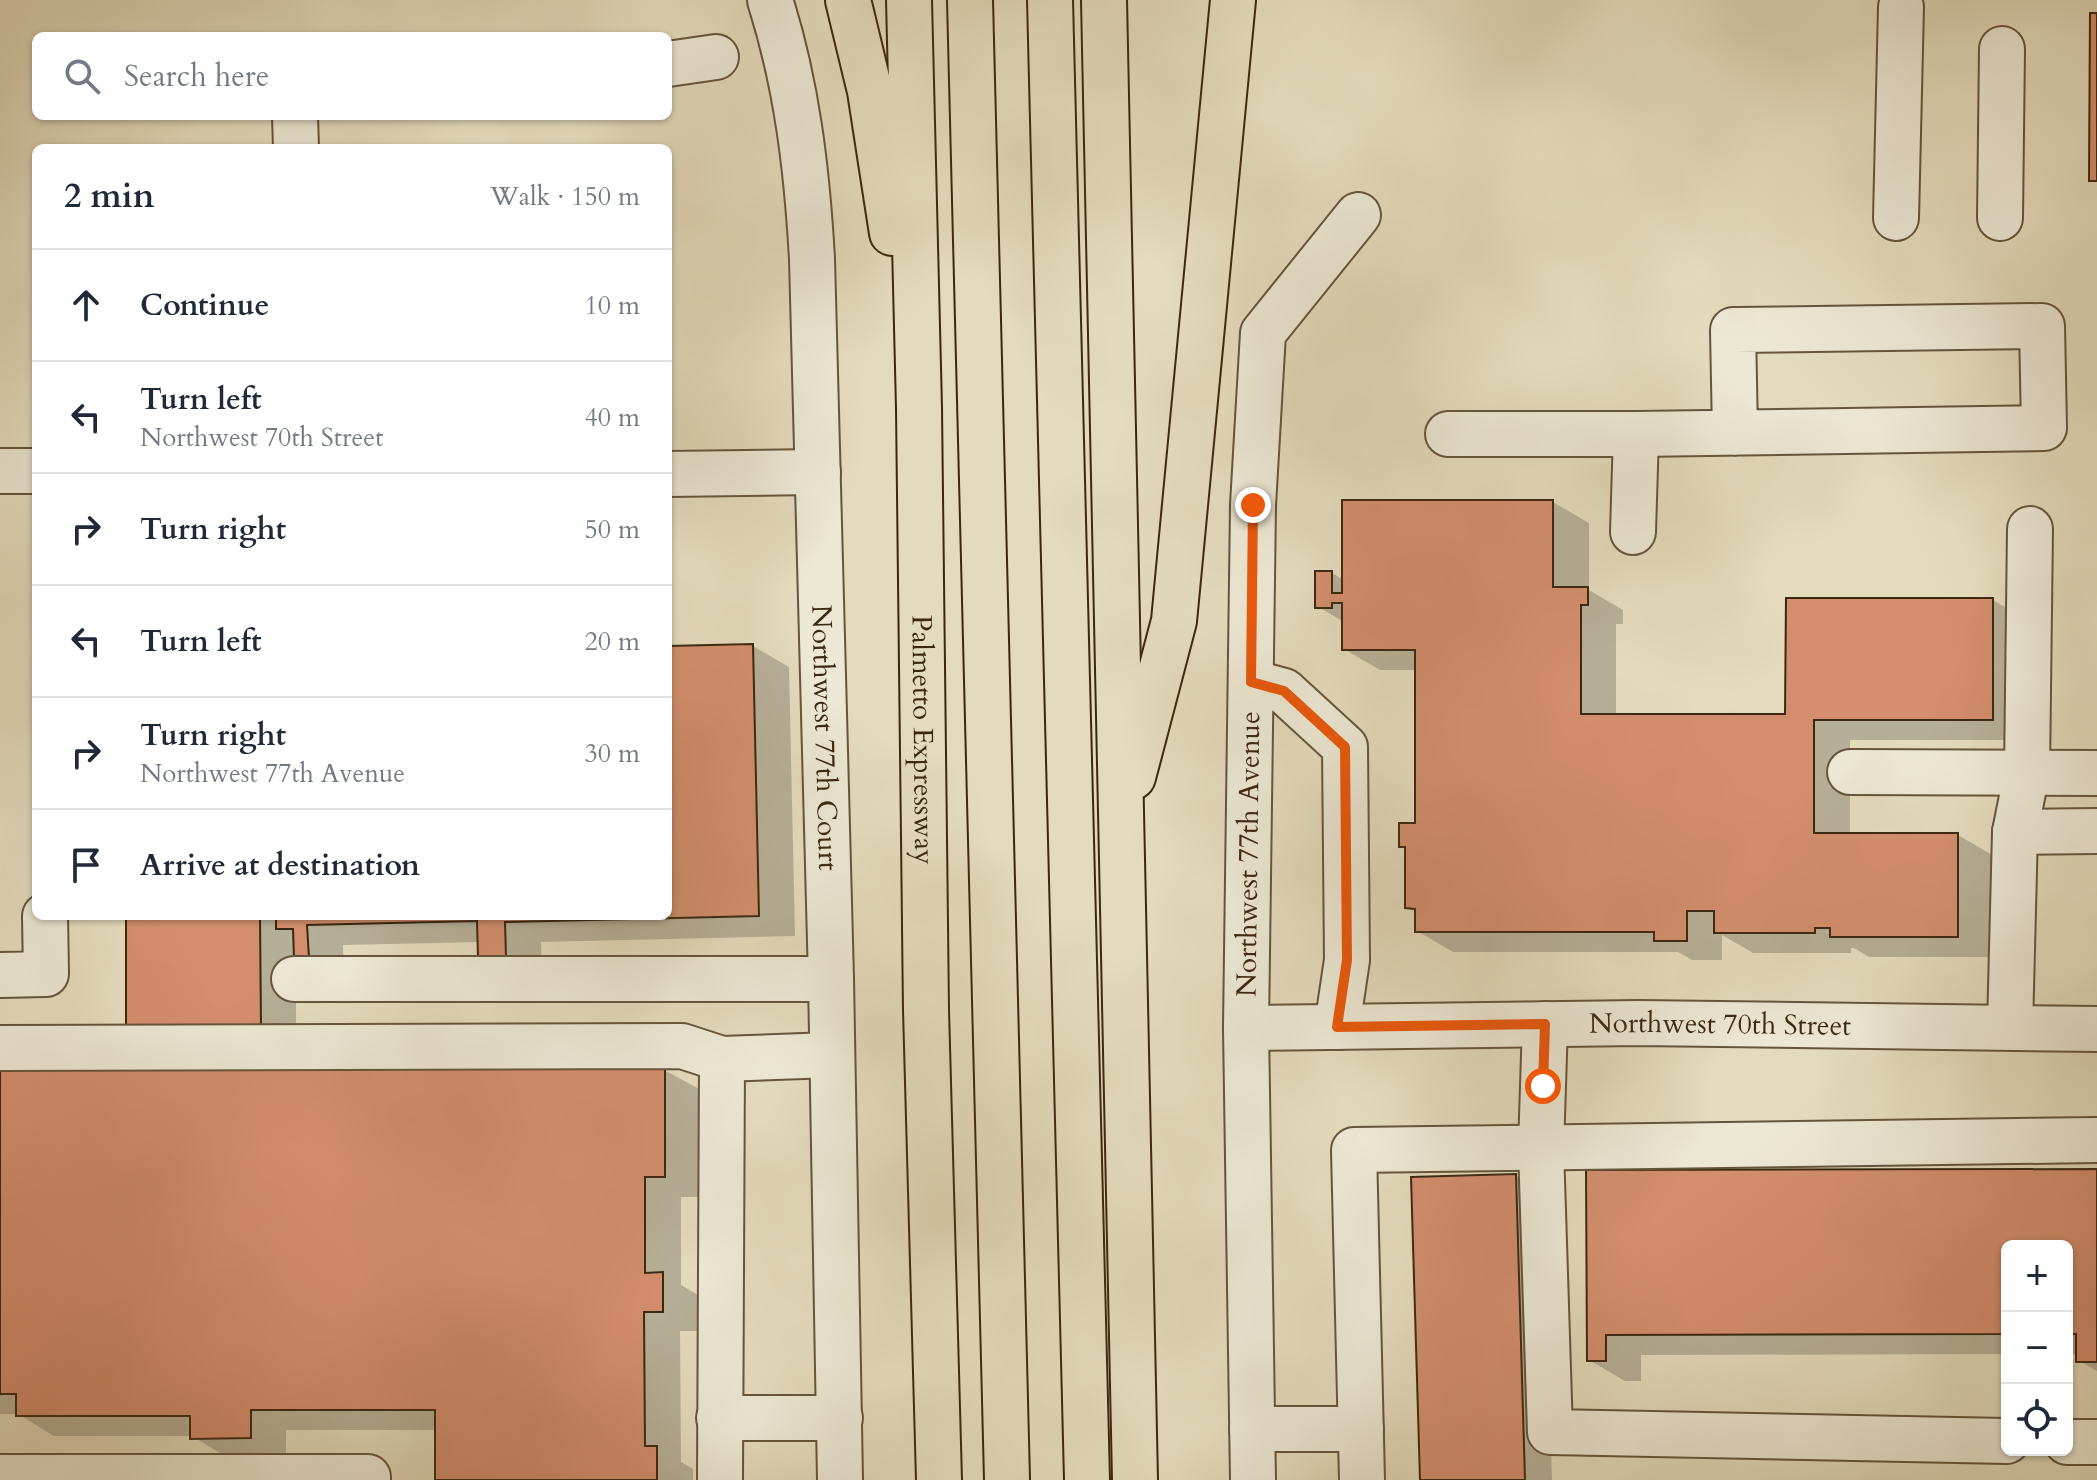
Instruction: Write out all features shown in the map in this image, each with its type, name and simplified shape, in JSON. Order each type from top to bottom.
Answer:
[{"type":"highway","points":[[848,0],[870,91],[919,408]]},
{"type":"highway","name":"Palmetto Expressway","points":[[909,0],[919,408],[926,1010],[939,1480]]},
{"type":"highway","points":[[970,0],[1007,1480]]},
{"type":"highway","points":[[1050,0],[1087,1480]]},
{"type":"highway","points":[[1104,0],[1135,1480]]},
{"type":"highway","points":[[1120,830],[1174,621],[1233,0]]},
{"type":"street","name":"Northwest 77th Court","points":[[770,0],[793,81],[805,160],[812,259],[831,979],[840,1480]]},
{"type":"street","points":[[1896,218],[1901,7]]},
{"type":"street","points":[[2000,218],[2002,49]]},
{"type":"street","points":[[672,63],[716,57]]},
{"type":"street","points":[[295,120],[296,144]]},
{"type":"street","name":"Northwest 77th Avenue","points":[[1253,1480],[1246,1028],[1253,505],[1263,333],[1358,215]]},
{"type":"street","points":[[1448,434],[1636,434],[1735,433],[2044,428],[2042,326],[1733,330],[1735,433]]},
{"type":"street","points":[[1633,532],[1636,434]]},
{"type":"street","points":[[0,471],[32,471]]},
{"type":"street","points":[[672,474],[818,472]]},
{"type":"street","points":[[2010,1027],[2015,832],[2027,772],[2030,529]]},
{"type":"street","points":[[1251,682],[1284,691],[1345,747],[1347,960],[1337,1027]]},
{"type":"street","points":[[1850,772],[2097,773]]},
{"type":"street","points":[[2015,832],[2097,831]]},
{"type":"street","points":[[0,975],[46,974],[45,920]]},
{"type":"street","points":[[294,979],[831,979]]},
{"type":"street","points":[[1545,1024],[1541,1148],[1550,1432],[2001,1441]]},
{"type":"street","name":"Northwest 70th Street","points":[[1246,1028],[1545,1024],[2097,1029]]},
{"type":"street","points":[[0,1048],[682,1046],[722,1059],[832,1055]]},
{"type":"street","points":[[720,1480],[722,1059]]},
{"type":"street","points":[[1362,1480],[1354,1150],[2097,1140]]},
{"type":"street","points":[[719,1418],[840,1418]]},
{"type":"street","points":[[1252,1429],[1361,1429]]},
{"type":"street","points":[[2073,1442],[2097,1442]]},
{"type":"street","points":[[0,1477],[368,1477],[368,1480]]},
{"type":"building","points":[[2090,13],[2097,13],[2097,181],[2089,181]]},
{"type":"building","points":[[1342,500],[1553,500],[1553,587],[1588,587],[1588,605],[1581,605],[1581,714],[1785,714],[1786,598],[1993,598],[1993,720],[1814,720],[1814,833],[1958,833],[1958,937],[1830,937],[1830,928],[1815,928],[1815,933],[1714,933],[1714,911],[1687,911],[1687,941],[1654,941],[1654,932],[1415,932],[1415,909],[1405,908],[1405,847],[1399,847],[1399,823],[1415,823],[1415,650],[1342,650],[1342,603],[1332,603],[1332,608],[1315,608],[1315,571],[1332,571],[1332,593],[1342,593]]},
{"type":"building","points":[[753,644],[759,916],[672,918],[672,646]]},
{"type":"building","points":[[126,920],[260,920],[261,1028],[126,1028]]},
{"type":"building","points":[[276,920],[590,920],[505,922],[506,957],[478,957],[477,921],[307,925],[309,958],[294,958],[293,929],[276,929]]},
{"type":"building","points":[[665,1068],[665,1177],[645,1177],[645,1273],[663,1272],[663,1312],[644,1312],[645,1446],[657,1446],[657,1480],[435,1480],[435,1410],[251,1410],[251,1438],[190,1439],[190,1416],[16,1416],[16,1394],[0,1394],[0,1070]]},
{"type":"building","points":[[2097,1169],[2097,1362],[2076,1362],[2073,1240],[2001,1240],[2001,1334],[1606,1335],[1606,1361],[1587,1361],[1586,1170]]},
{"type":"building","points":[[1516,1174],[1525,1480],[1420,1480],[1411,1177]]},
{"type":"route","points":[[1253,505],[1251,682],[1284,691],[1345,747],[1347,960],[1337,1027],[1545,1024],[1543,1086]]}]
